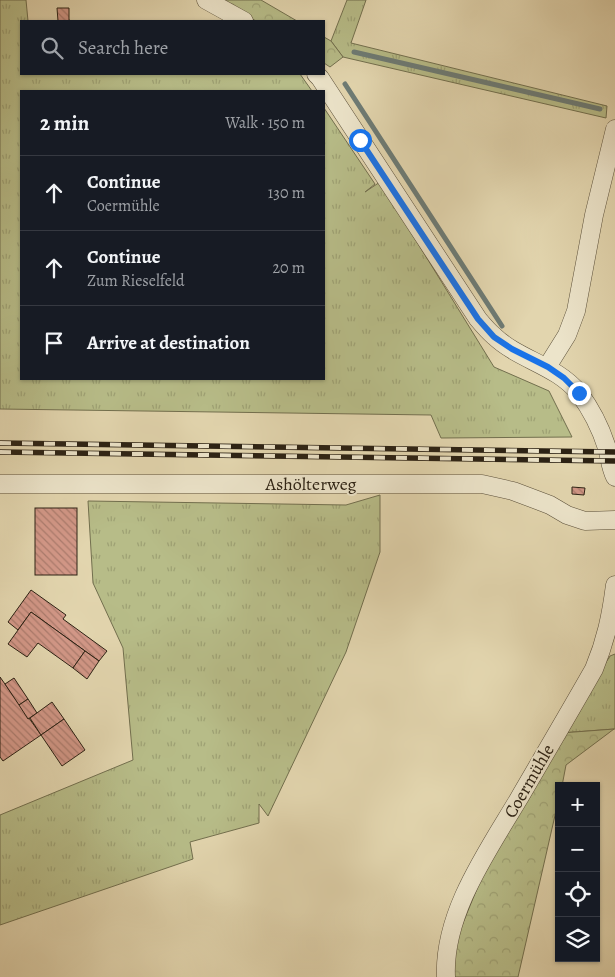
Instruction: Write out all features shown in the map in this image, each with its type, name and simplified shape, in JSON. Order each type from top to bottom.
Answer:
[{"type":"street","points":[[206,0],[242,20]]},
{"type":"street","points":[[317,75],[478,319],[494,337],[512,349],[548,367],[574,388],[588,406],[607,447],[615,477]]},
{"type":"street","points":[[548,367],[567,335],[576,311],[594,216],[615,129]]},
{"type":"street","name":"Ashölterweg","points":[[0,484],[482,484],[513,491],[585,521],[615,520]]},
{"type":"street","name":"Coermühle","points":[[446,977],[447,944],[466,893],[594,669],[605,643],[612,615],[615,585]]},
{"type":"green space","points":[[0,0],[26,0],[28,20],[20,20],[20,75],[301,75],[311,90],[20,90],[20,380],[325,380],[325,109],[375,184],[365,192],[380,182],[494,367],[549,391],[572,437],[441,438],[431,415],[0,409]]},
{"type":"green space","points":[[218,0],[261,0],[295,20],[254,20]]},
{"type":"green space","points":[[347,0],[366,0],[351,43],[607,106],[606,118],[343,57],[331,41]]},
{"type":"green space","points":[[325,38],[331,41],[343,57],[330,67],[325,64]]},
{"type":"green space","points":[[380,495],[380,552],[346,652],[268,816],[259,804],[259,823],[190,842],[193,859],[0,925],[0,815],[133,760],[123,648],[93,583],[88,501],[346,505]]},
{"type":"green space","points":[[615,654],[615,729],[561,733],[610,656]]},
{"type":"green space","points":[[614,729],[566,765],[563,782],[555,782],[555,815],[518,977],[451,977],[449,957],[490,857],[561,733]]},
{"type":"building","points":[[57,8],[69,8],[69,20],[58,20]]},
{"type":"building","points":[[572,487],[585,488],[584,495],[572,494]]},
{"type":"building","points":[[35,508],[77,508],[77,575],[35,575]]},
{"type":"building","points":[[31,590],[66,615],[63,619],[107,651],[99,661],[31,612],[18,630],[8,622]]},
{"type":"building","points":[[31,612],[85,651],[73,668],[38,643],[27,657],[8,644]]},
{"type":"building","points":[[85,651],[99,661],[87,679],[73,668]]},
{"type":"building","points":[[0,677],[41,735],[3,761],[0,757]]},
{"type":"building","points":[[14,678],[28,699],[19,705],[5,684]]},
{"type":"building","points":[[28,699],[37,713],[28,719],[19,705]]},
{"type":"building","points":[[52,702],[64,719],[41,735],[30,718]]},
{"type":"building","points":[[64,719],[85,750],[62,766],[41,735]]},
{"type":"waterway","points":[[354,52],[600,109]]},
{"type":"waterway","points":[[345,84],[502,326]]},
{"type":"railway","points":[[0,443],[615,452]]},
{"type":"railway","points":[[0,452],[615,461]]},
{"type":"route","points":[[360,140],[478,319],[494,337],[512,349],[548,367],[564,378],[579,393]]}]
